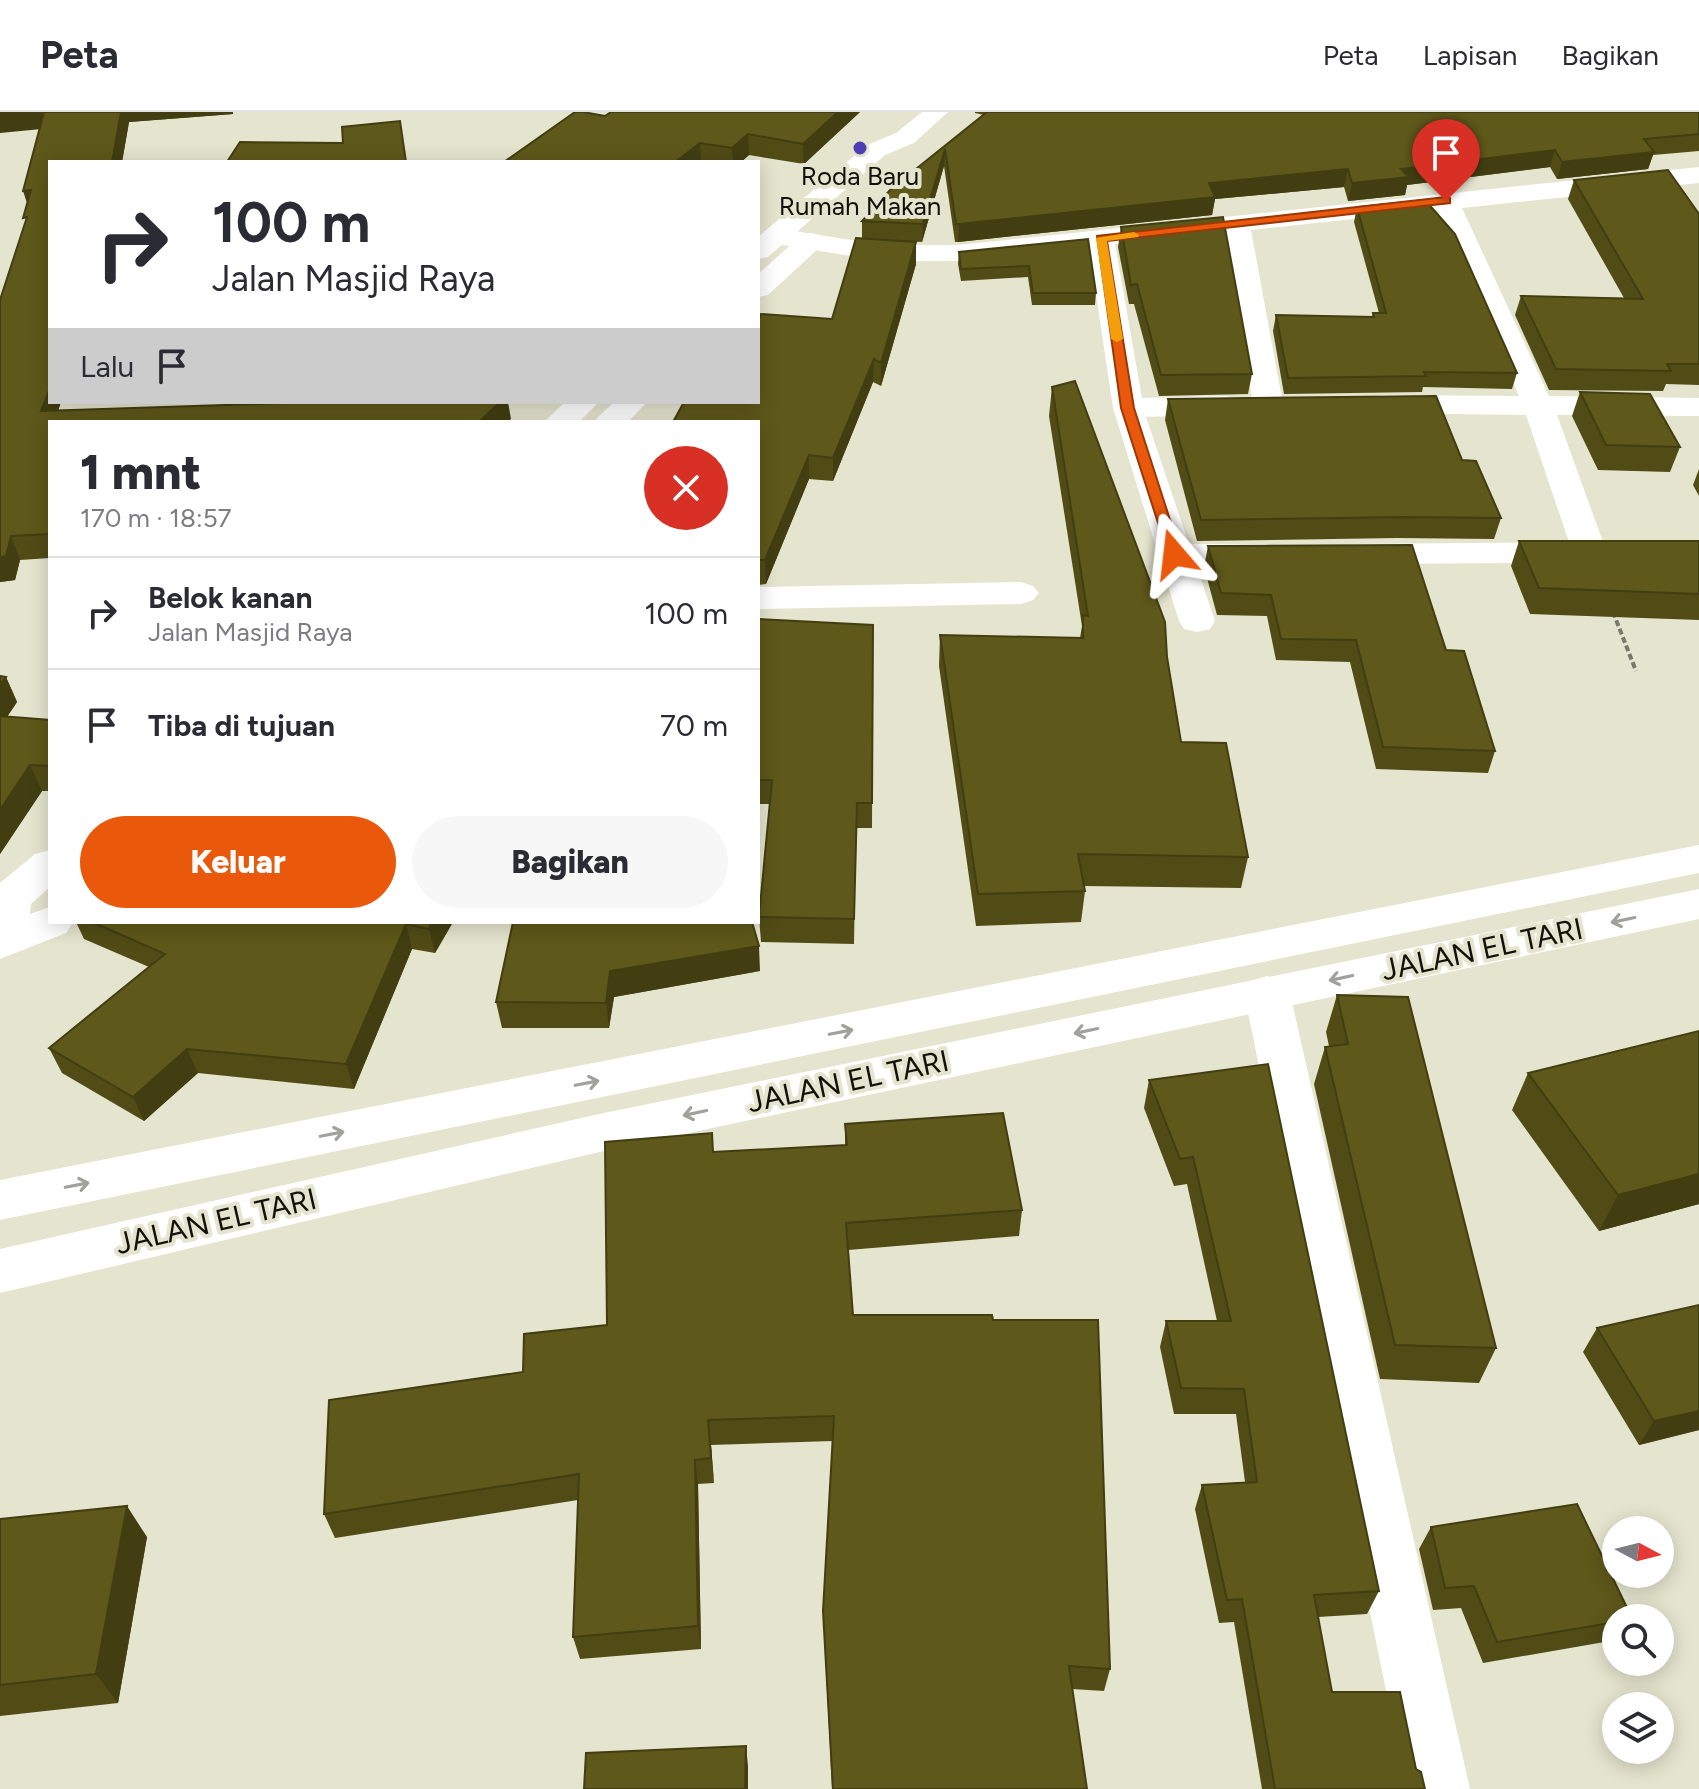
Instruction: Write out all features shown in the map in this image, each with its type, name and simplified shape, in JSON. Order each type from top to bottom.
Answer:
[{"type":"street","points":[[767,244],[876,150],[905,138],[936,112]]},
{"type":"street","points":[[863,194],[906,155],[905,138]]},
{"type":"street","points":[[767,244],[809,243],[882,253],[958,253],[1446,201],[1678,188],[1699,175]]},
{"type":"street","points":[[1446,201],[1537,403],[1589,551]]},
{"type":"street","points":[[760,287],[831,223]]},
{"type":"street","points":[[1237,224],[1268,404]]},
{"type":"street","points":[[1101,238],[1128,408],[1197,621]]},
{"type":"street","points":[[1347,404],[1537,403],[1699,407]]},
{"type":"street","points":[[562,420],[582,404]]},
{"type":"street","points":[[611,420],[630,404]]},
{"type":"street","points":[[1128,408],[1300,404]]},
{"type":"street","points":[[1174,554],[1699,552]]},
{"type":"street","points":[[760,598],[1021,593]]},
{"type":"street","name":"JALAN EL TARI","points":[[0,1200],[1699,859]]},
{"type":"street","points":[[2,941],[10,898],[48,866]]},
{"type":"street","name":"JALAN EL TARI","points":[[0,1271],[604,1132],[1699,904]]},
{"type":"street","points":[[2,941],[48,923]]},
{"type":"street","points":[[1267,993],[1438,1789]]},
{"type":"path","points":[[1589,551],[1636,671]]},
{"type":"building","points":[[44,112],[121,112],[112,160],[48,160],[48,393],[41,411],[256,404],[498,404],[481,420],[48,420],[48,534],[11,536],[6,556],[0,557],[0,300],[27,217],[23,218],[31,190],[23,191]]},
{"type":"building","points":[[575,112],[605,116],[611,112],[838,112],[803,144],[748,134],[732,148],[700,143],[678,160],[507,160]]},
{"type":"building","points":[[987,112],[1699,112],[1699,134],[1644,139],[1654,152],[1562,162],[1555,150],[1401,169],[1409,177],[1352,183],[1348,169],[1209,183],[1215,197],[959,224],[956,224],[945,149],[923,224],[862,221],[891,189]]},
{"type":"building","points":[[400,121],[406,160],[228,160],[240,142],[343,143],[342,127]]},
{"type":"building","points":[[1668,170],[1699,214],[1699,364],[1667,364],[1671,371],[1556,369],[1521,296],[1643,299],[1574,180]]},
{"type":"building","points":[[1425,200],[1455,234],[1517,373],[1424,372],[1426,376],[1288,378],[1276,315],[1374,317],[1373,313],[1386,313],[1357,207]]},
{"type":"building","points":[[1223,217],[1252,374],[1161,375],[1137,284],[1131,285],[1121,227]]},
{"type":"building","points":[[856,238],[916,242],[881,363],[874,359],[833,458],[809,455],[765,560],[760,560],[760,420],[674,420],[683,404],[760,404],[761,314],[832,319]]},
{"type":"building","points":[[1088,239],[1096,293],[1033,293],[1029,266],[961,269],[959,252]]},
{"type":"building","points":[[1075,381],[1165,622],[1167,657],[1181,742],[1226,743],[1248,857],[1078,854],[1085,891],[978,894],[940,635],[1083,638],[1083,615],[1088,616],[1052,387]]},
{"type":"building","points":[[1580,392],[1650,394],[1680,447],[1606,445]]},
{"type":"building","points":[[1436,396],[1462,460],[1476,461],[1501,518],[1201,520],[1168,399]]},
{"type":"building","points":[[1519,541],[1699,541],[1699,594],[1539,588]]},
{"type":"building","points":[[1412,545],[1446,650],[1464,651],[1495,751],[1383,747],[1356,640],[1281,639],[1271,595],[1221,593],[1208,546]]},
{"type":"building","points":[[760,619],[873,625],[872,803],[857,803],[854,919],[760,917],[772,780],[760,780]]},
{"type":"building","points":[[0,716],[48,720],[48,766],[30,765],[0,810]]},
{"type":"building","points":[[97,924],[406,924],[346,1064],[187,1049],[133,1097],[49,1048],[165,954]]},
{"type":"building","points":[[406,924],[431,924],[429,929]]},
{"type":"building","points":[[513,924],[753,924],[759,946],[610,971],[606,1003],[496,1002]]},
{"type":"building","points":[[1337,995],[1408,997],[1496,1348],[1395,1345],[1325,1047],[1348,1044]]},
{"type":"building","points":[[1699,1031],[1699,1174],[1618,1195],[1528,1073]]},
{"type":"building","points":[[1268,1064],[1379,1591],[1314,1595],[1332,1692],[1400,1692],[1416,1769],[1421,1772],[1425,1789],[1275,1789],[1242,1599],[1227,1600],[1202,1485],[1257,1482],[1244,1389],[1181,1388],[1166,1321],[1231,1321],[1193,1157],[1180,1159],[1149,1080]]},
{"type":"building","points":[[1003,1113],[1022,1210],[846,1223],[853,1315],[992,1315],[993,1320],[1098,1320],[1110,1669],[1069,1666],[1087,1789],[833,1789],[823,1611],[834,1416],[708,1420],[711,1458],[695,1460],[698,1626],[573,1637],[579,1474],[324,1514],[329,1400],[523,1372],[524,1334],[607,1325],[605,1142],[712,1133],[713,1152],[847,1145],[845,1124]]},
{"type":"building","points":[[1699,1305],[1699,1411],[1654,1421],[1597,1328]]},
{"type":"building","points":[[1577,1504],[1602,1556],[1602,1588],[1618,1588],[1625,1604],[1602,1604],[1602,1624],[1497,1642],[1474,1586],[1445,1588],[1431,1527]]},
{"type":"building","points":[[127,1506],[96,1674],[0,1685],[0,1519]]},
{"type":"building","points":[[746,1746],[745,1789],[584,1789],[586,1753]]},
{"type":"slow traffic","points":[[1117,339],[1101,238],[1134,235]]},
{"type":"place","name":"Roda Baru Rumah Makan","points":[[860,148]]},
{"type":"route","points":[[1174,554],[1128,408],[1101,238],[1446,201]]}]
